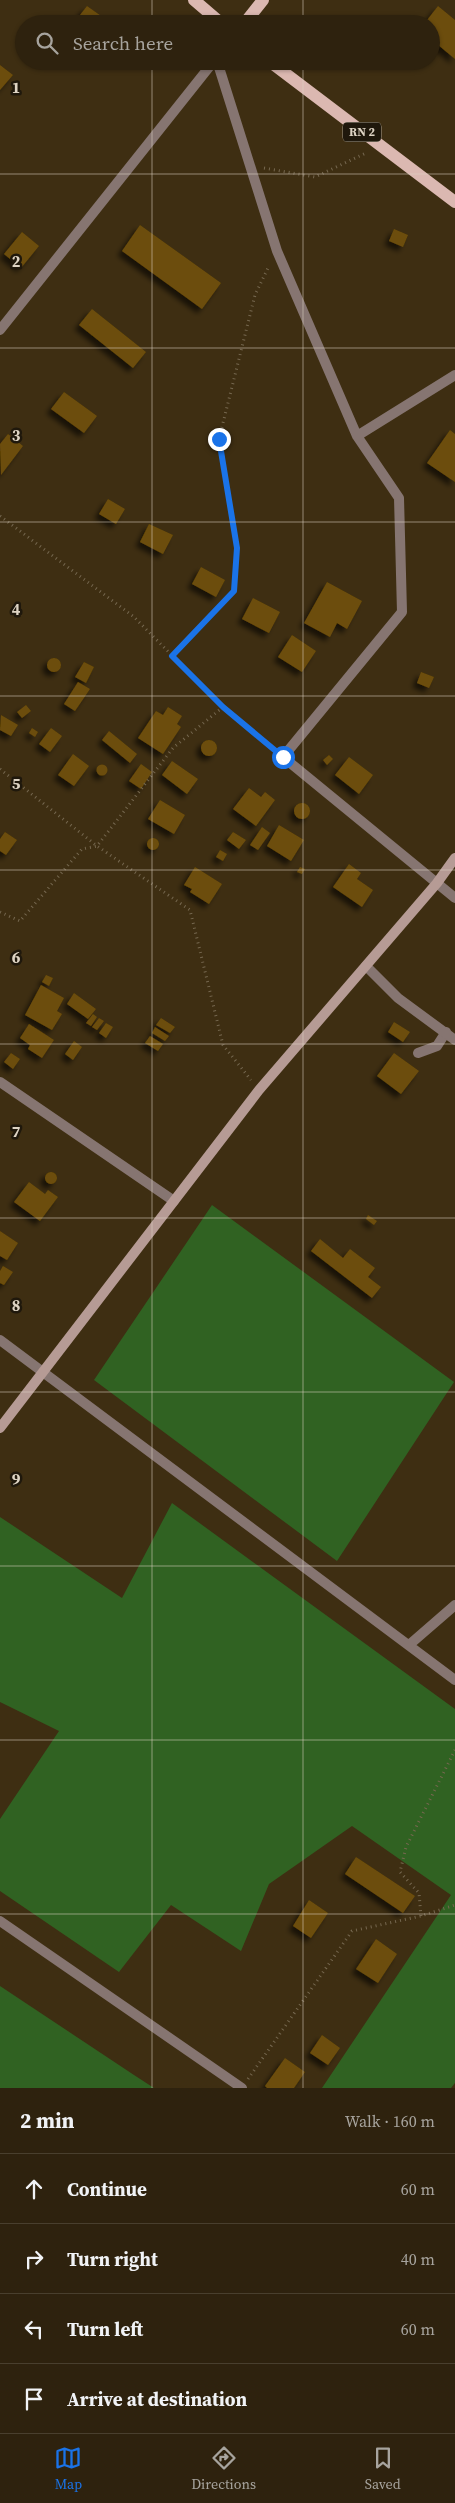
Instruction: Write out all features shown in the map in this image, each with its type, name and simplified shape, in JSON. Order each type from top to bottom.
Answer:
[{"type":"main road","points":[[194,0],[212,15]]},
{"type":"main road","points":[[251,15],[263,0]]},
{"type":"main road","name":"RN 2","points":[[281,70],[455,202]]},
{"type":"main road","points":[[0,1428],[259,1090],[437,882],[455,858]]},
{"type":"street","points":[[0,330],[207,70]]},
{"type":"street","points":[[221,70],[276,252],[358,436],[399,498],[402,612],[283,757],[455,898]]},
{"type":"street","points":[[358,436],[455,375]]},
{"type":"street","points":[[366,966],[398,998],[455,1040]]},
{"type":"street","points":[[418,1053],[437,1046],[446,1032]]},
{"type":"street","points":[[0,1082],[174,1201]]},
{"type":"street","points":[[0,1340],[455,1680]]},
{"type":"street","points":[[409,1645],[455,1605]]},
{"type":"street","points":[[0,1921],[245,2084]]},
{"type":"path","points":[[250,165],[315,177],[380,146]]},
{"type":"path","points":[[172,656],[234,591],[237,548],[219,439],[255,295],[276,252]]},
{"type":"path","points":[[0,516],[134,617],[223,707],[283,757]]},
{"type":"path","points":[[0,912],[20,921],[82,850],[96,846],[172,748],[223,707]]},
{"type":"path","points":[[0,769],[96,846],[190,910],[223,1046],[259,1090]]},
{"type":"path","points":[[421,1916],[419,1893],[400,1872],[406,1847],[455,1750]]},
{"type":"path","points":[[245,2084],[352,1931],[421,1916],[455,1905]]},
{"type":"green space","points":[[212,1205],[454,1382],[337,1561],[94,1380]]},
{"type":"green space","points":[[172,1503],[455,1709],[455,2083],[451,2088],[322,2088],[451,1895],[352,1826],[269,1884],[241,1951],[171,1905],[119,1972],[0,1891],[0,1819],[59,1731],[0,1702],[0,1517],[122,1598]]},
{"type":"green space","points":[[0,1986],[134,2075],[154,2088],[0,2088]]},
{"type":"building","points":[[87,6],[100,15],[80,15]]},
{"type":"building","points":[[438,6],[455,20],[455,59],[440,46],[440,15],[431,15]]},
{"type":"building","points":[[0,65],[13,75],[0,90]]},
{"type":"building","points":[[140,225],[221,283],[202,309],[122,251]]},
{"type":"building","points":[[394,229],[408,235],[403,247],[389,241]]},
{"type":"building","points":[[22,232],[39,246],[21,268],[4,254]]},
{"type":"building","points":[[92,309],[146,352],[133,368],[79,325]]},
{"type":"building","points":[[64,392],[97,416],[84,433],[51,409]]},
{"type":"building","points":[[450,430],[455,434],[455,482],[427,463]]},
{"type":"building","points":[[8,434],[23,446],[1,475],[0,444]]},
{"type":"building","points":[[108,499],[125,509],[116,524],[99,514]]},
{"type":"building","points":[[149,524],[173,535],[163,554],[140,542]]},
{"type":"building","points":[[201,567],[225,580],[216,597],[192,584]]},
{"type":"building","points":[[327,582],[362,601],[347,629],[337,623],[330,637],[304,623]]},
{"type":"building","points":[[253,598],[280,612],[269,633],[242,619]]},
{"type":"building","points":[[292,635],[316,651],[302,672],[278,657]]},
{"type":"building","points":[[54,658],[59,660],[61,665],[59,670],[54,672],[49,670],[47,665],[49,660]]},
{"type":"building","points":[[84,662],[94,667],[86,683],[75,677]]},
{"type":"building","points":[[421,672],[434,677],[429,688],[417,683]]},
{"type":"building","points":[[78,682],[90,689],[75,711],[64,704]]},
{"type":"building","points":[[26,705],[31,711],[22,718],[17,712]]},
{"type":"building","points":[[168,707],[182,716],[177,724],[181,727],[163,754],[138,738],[156,711],[163,715]]},
{"type":"building","points":[[1,715],[18,725],[11,736],[0,730]]},
{"type":"building","points":[[32,728],[38,732],[35,737],[29,733]]},
{"type":"building","points":[[51,728],[62,736],[50,752],[39,744]]},
{"type":"building","points":[[109,731],[137,754],[130,763],[102,740]]},
{"type":"building","points":[[209,740],[217,748],[209,756],[201,748]]},
{"type":"building","points":[[73,754],[89,766],[74,786],[58,775]]},
{"type":"building","points":[[329,755],[333,759],[327,765],[323,760]]},
{"type":"building","points":[[349,757],[373,775],[359,794],[335,775]]},
{"type":"building","points":[[172,761],[198,779],[187,794],[162,775]]},
{"type":"building","points":[[102,764],[108,770],[102,776],[96,770]]},
{"type":"building","points":[[141,764],[152,772],[141,789],[129,781]]},
{"type":"building","points":[[249,788],[261,797],[265,792],[275,800],[256,826],[233,809]]},
{"type":"building","points":[[160,800],[185,815],[174,834],[148,819]]},
{"type":"building","points":[[302,803],[308,805],[310,811],[308,817],[302,819],[296,817],[294,811],[296,805]]},
{"type":"building","points":[[279,825],[304,840],[291,861],[267,846]]},
{"type":"building","points":[[262,827],[270,833],[258,850],[250,845]]},
{"type":"building","points":[[5,832],[17,840],[6,855],[0,851],[0,839]]},
{"type":"building","points":[[233,832],[246,840],[239,849],[227,840]]},
{"type":"building","points":[[155,838],[158,839],[158,849],[151,850],[148,849],[147,842],[148,839]]},
{"type":"building","points":[[220,850],[227,854],[223,861],[216,857]]},
{"type":"building","points":[[349,864],[361,873],[357,879],[373,890],[362,907],[333,887]]},
{"type":"building","points":[[195,867],[222,884],[209,904],[190,892],[192,889],[184,885]]},
{"type":"building","points":[[300,867],[305,869],[302,874],[297,872]]},
{"type":"building","points":[[46,975],[53,978],[49,986],[42,982]]},
{"type":"building","points":[[41,985],[64,998],[57,1011],[62,1014],[52,1030],[25,1015]]},
{"type":"building","points":[[74,993],[96,1009],[88,1019],[67,1004]]},
{"type":"building","points":[[93,1014],[97,1017],[91,1026],[86,1023]]},
{"type":"building","points":[[99,1018],[104,1021],[97,1030],[92,1027]]},
{"type":"building","points":[[161,1018],[175,1027],[170,1033],[156,1025]]},
{"type":"building","points":[[394,1022],[410,1032],[403,1042],[388,1032]]},
{"type":"building","points":[[106,1023],[113,1027],[106,1038],[99,1033]]},
{"type":"building","points":[[29,1024],[54,1040],[42,1058],[28,1049],[30,1045],[20,1038]]},
{"type":"building","points":[[155,1027],[169,1036],[165,1041],[152,1033]]},
{"type":"building","points":[[150,1036],[163,1044],[158,1051],[145,1043]]},
{"type":"building","points":[[74,1041],[82,1047],[73,1060],[65,1054]]},
{"type":"building","points":[[11,1053],[20,1059],[13,1069],[4,1062]]},
{"type":"building","points":[[394,1053],[419,1071],[401,1094],[377,1076]]},
{"type":"building","points":[[51,1172],[57,1178],[51,1184],[45,1178]]},
{"type":"building","points":[[29,1182],[45,1194],[48,1190],[58,1197],[40,1221],[14,1202]]},
{"type":"building","points":[[368,1215],[377,1221],[374,1225],[366,1219]]},
{"type":"building","points":[[0,1231],[18,1243],[7,1260],[0,1256]]},
{"type":"building","points":[[320,1239],[343,1258],[350,1249],[375,1268],[368,1277],[381,1287],[372,1298],[311,1251]]},
{"type":"building","points":[[3,1266],[13,1272],[4,1285],[0,1283],[0,1271]]},
{"type":"building","points":[[356,1857],[415,1896],[403,1913],[345,1874]]},
{"type":"building","points":[[309,1900],[328,1913],[311,1938],[293,1926]]},
{"type":"building","points":[[376,1939],[397,1954],[378,1983],[356,1969]]},
{"type":"building","points":[[322,2035],[340,2048],[328,2065],[310,2053]]},
{"type":"building","points":[[285,2058],[305,2072],[294,2088],[267,2088],[265,2086]]},
{"type":"route","points":[[219,439],[237,548],[234,591],[172,656],[223,707],[283,757]]}]
